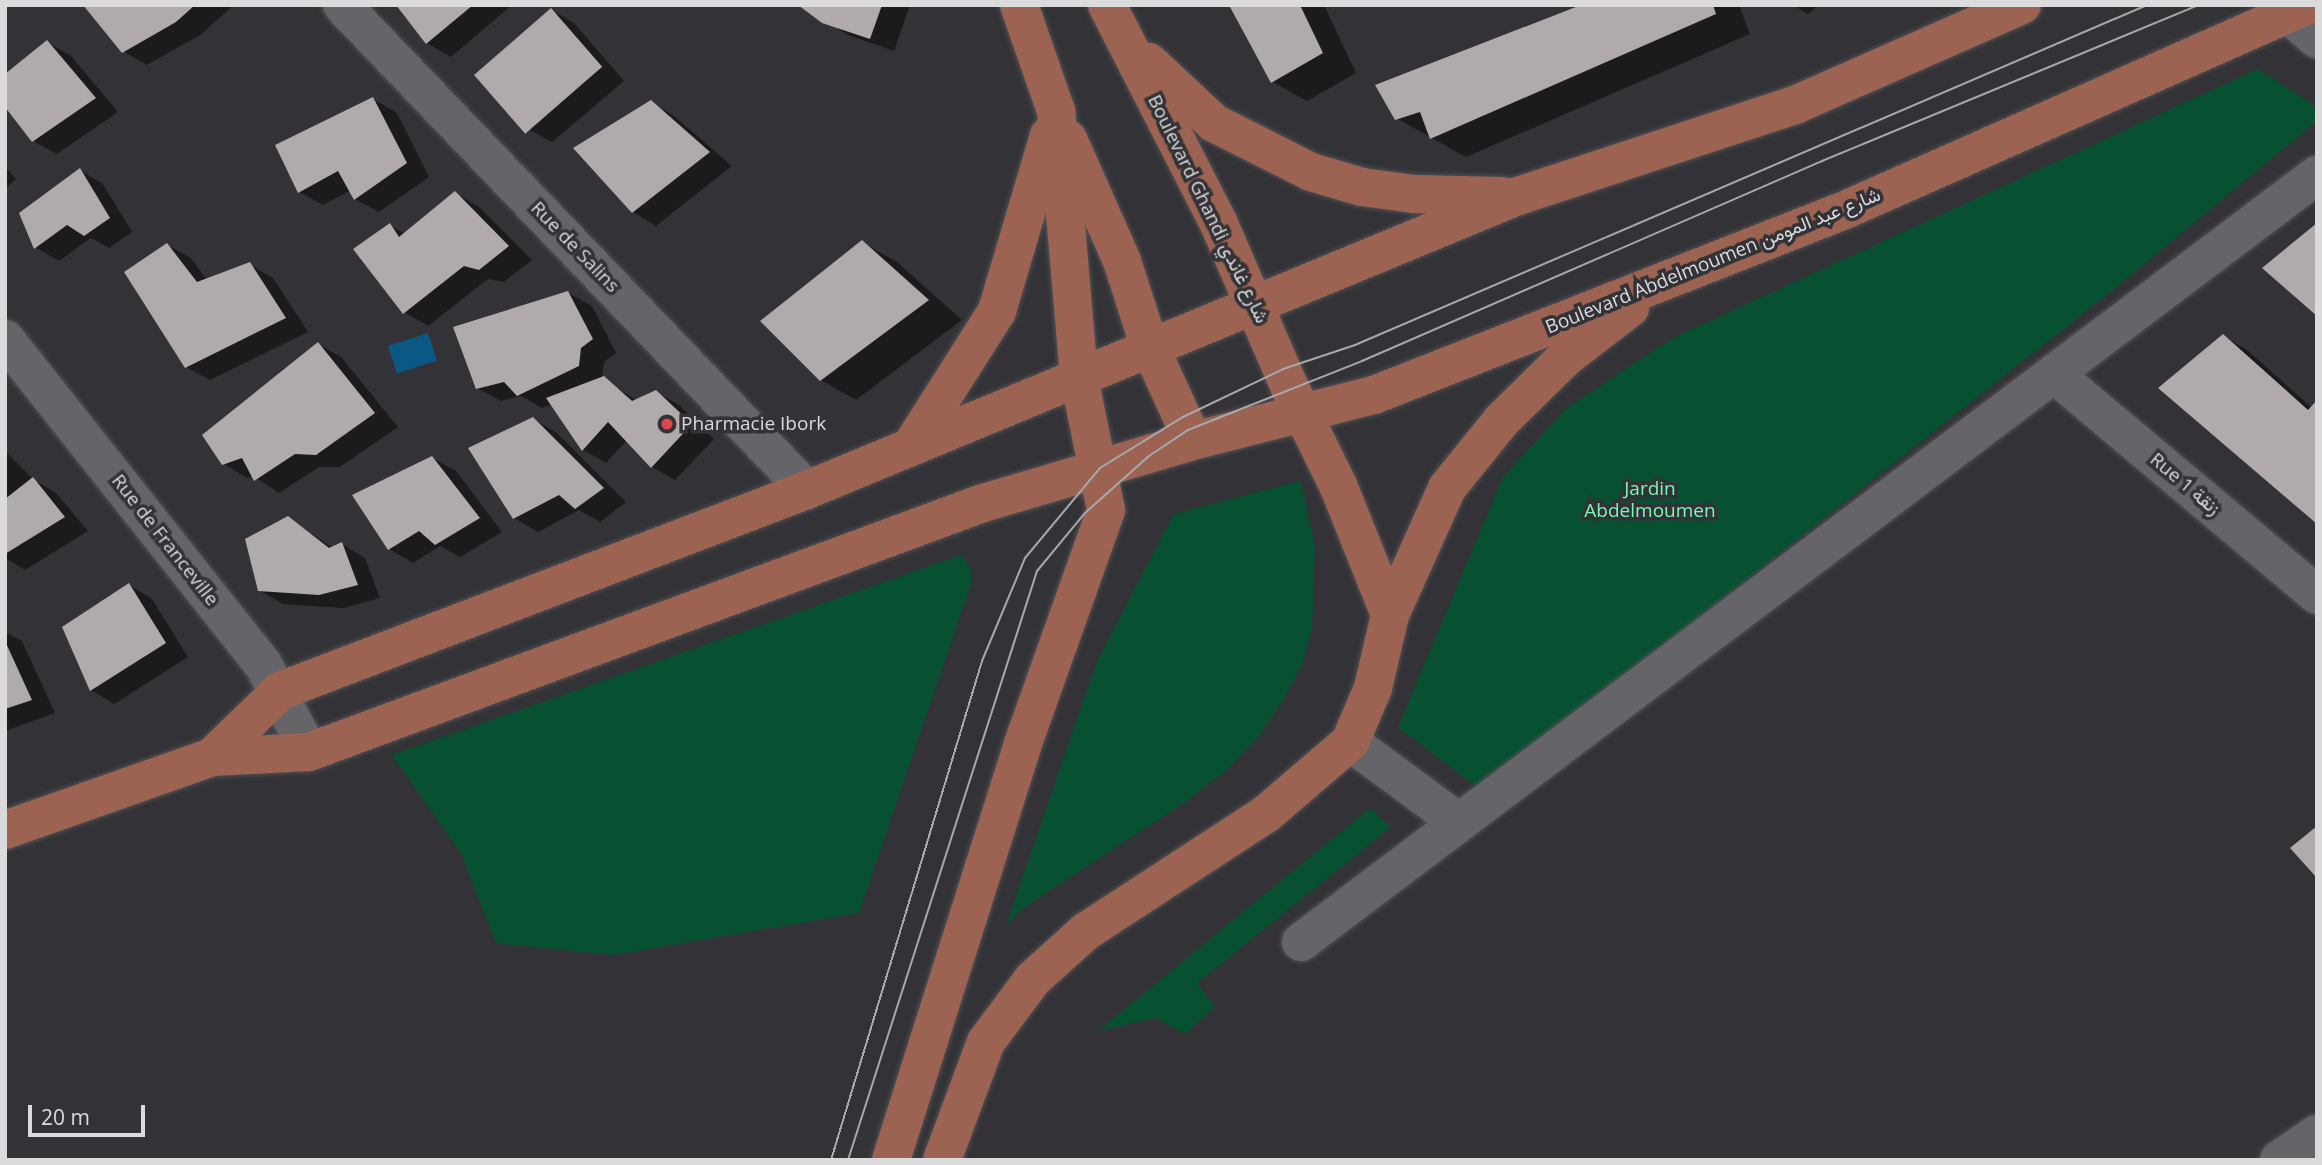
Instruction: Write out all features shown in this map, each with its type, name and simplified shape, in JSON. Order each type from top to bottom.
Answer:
[{"type":"main road","points":[[1019,5],[1056,111],[1122,261],[1149,345],[1188,430],[1189,442]]},
{"type":"main road","points":[[5,830],[212,757],[280,691],[807,490],[1079,377],[1149,345],[1518,196],[1795,104],[2022,5]]},
{"type":"main road","name":"Boulevard Abdelmoumen شارع عبد المومن","points":[[212,757],[309,752],[980,504],[1189,442],[1304,415],[1374,395],[1845,210],[2298,10]]},
{"type":"main road","points":[[1113,16],[1171,87],[1214,123],[1311,172],[1362,187],[1415,194],[1518,196]]},
{"type":"main road","name":"Boulevard Ghandi شارع غاندي","points":[[1113,16],[1254,302],[1338,485],[1390,615]]},
{"type":"main road","points":[[912,445],[997,311],[1056,111]]},
{"type":"main road","points":[[891,1160],[1026,735],[1107,510],[1079,377],[1056,111]]},
{"type":"main road","points":[[942,1160],[986,1042],[1033,979],[1085,932],[1266,814],[1350,742],[1373,688],[1390,615],[1447,488],[1501,421],[1565,358],[1664,282]]},
{"type":"street","name":"Rue de Salins","points":[[342,5],[807,490]]},
{"type":"street","points":[[2298,10],[2317,38]]},
{"type":"street","points":[[1301,942],[1457,821],[2317,174]]},
{"type":"street","name":"Rue de Franceville","points":[[5,339],[280,691],[309,752]]},
{"type":"street","name":"Rue 1 زنقة","points":[[2054,374],[2317,595]]},
{"type":"street","points":[[1350,742],[1457,821]]},
{"type":"street","points":[[2279,1160],[2317,1134]]},
{"type":"green space","name":"Jardin Abdelmoumen","points":[[2258,69],[2317,107],[2317,121],[2109,293],[1481,790],[1398,727],[1503,477],[1566,409],[1671,339]]},
{"type":"green space","points":[[1301,481],[1315,547],[1312,628],[1302,665],[1284,699],[1258,737],[1228,769],[1184,803],[1023,908],[1006,925],[1097,661],[1174,514]]},
{"type":"green space","points":[[961,555],[970,567],[972,581],[859,913],[613,955],[496,943],[462,855],[392,755]]},
{"type":"green space","points":[[1370,808],[1391,827],[1197,983],[1215,1007],[1185,1034],[1156,1018],[1098,1031]]},
{"type":"water","points":[[428,333],[437,361],[397,374],[388,346]]},
{"type":"building","points":[[83,5],[195,5],[176,22],[122,53]]},
{"type":"building","points":[[396,5],[473,5],[426,44]]},
{"type":"building","points":[[798,5],[882,5],[870,39],[822,23]]},
{"type":"building","points":[[1229,5],[1300,5],[1323,53],[1271,83]]},
{"type":"building","points":[[1581,5],[1713,5],[1716,14],[1430,139],[1420,112],[1395,120],[1375,85]]},
{"type":"building","points":[[551,8],[602,67],[525,134],[474,75]]},
{"type":"building","points":[[47,40],[96,98],[32,142],[5,107],[5,74]]},
{"type":"building","points":[[373,97],[407,163],[354,200],[338,171],[298,193],[275,145]]},
{"type":"building","points":[[651,100],[710,152],[632,213],[573,148]]},
{"type":"building","points":[[80,168],[110,218],[84,236],[67,225],[34,249],[19,213]]},
{"type":"building","points":[[455,191],[509,246],[479,270],[464,266],[403,314],[353,249],[390,223],[399,237]]},
{"type":"building","points":[[2317,223],[2317,316],[2262,268]]},
{"type":"building","points":[[862,240],[929,300],[820,381],[760,321]]},
{"type":"building","points":[[167,243],[197,282],[250,262],[286,318],[185,368],[124,272]]},
{"type":"building","points":[[568,291],[593,339],[581,348],[579,366],[517,396],[504,382],[476,389],[453,327]]},
{"type":"building","points":[[2223,334],[2308,410],[2317,400],[2317,524],[2158,388]]},
{"type":"building","points":[[318,342],[375,413],[316,455],[295,454],[254,481],[242,458],[222,465],[202,435]]},
{"type":"building","points":[[604,376],[632,401],[656,390],[692,424],[651,468],[608,422],[582,451],[546,398]]},
{"type":"building","points":[[533,417],[604,488],[575,509],[559,495],[513,519],[468,448]]},
{"type":"building","points":[[432,456],[480,518],[435,545],[419,531],[388,550],[352,495]]},
{"type":"building","points":[[33,477],[65,517],[5,554],[5,499]]},
{"type":"building","points":[[288,516],[329,548],[342,542],[358,585],[319,595],[258,591],[245,539]]},
{"type":"building","points":[[129,583],[166,643],[90,691],[62,627]]},
{"type":"building","points":[[5,641],[32,700],[5,709]]},
{"type":"building","points":[[2317,826],[2317,878],[2290,848]]},
{"type":"tram line","points":[[831,1160],[982,661],[1025,558],[1100,468],[1183,417],[1283,369],[1355,345],[2147,5]]},
{"type":"tram line","points":[[848,1160],[1037,571],[1085,513],[1149,456],[1188,430],[1362,361],[1822,161],[2199,5]]},
{"type":"place","name":"Pharmacie Ibork","points":[[667,424]]}]
